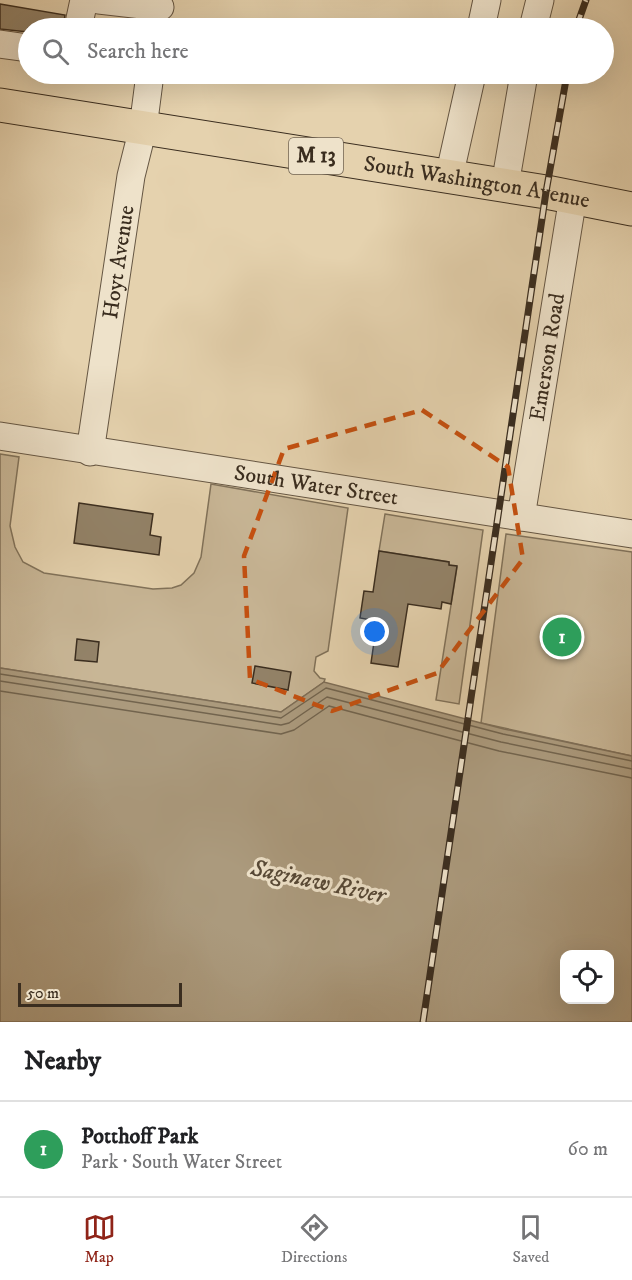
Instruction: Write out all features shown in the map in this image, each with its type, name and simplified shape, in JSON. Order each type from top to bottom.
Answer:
[{"type":"main road","name":"South Washington Avenue","points":[[0,105],[505,185],[632,209]]},
{"type":"street","points":[[80,18],[84,0]]},
{"type":"street","points":[[99,0],[159,12]]},
{"type":"street","points":[[483,18],[487,0]]},
{"type":"street","points":[[536,18],[540,0]]},
{"type":"street","points":[[0,44],[18,47]]},
{"type":"street","name":"Hoyt Avenue","points":[[90,452],[130,176],[143,128],[149,84]]},
{"type":"street","points":[[450,177],[470,84]]},
{"type":"street","points":[[505,185],[522,84]]},
{"type":"street","name":"Emerson Road","points":[[521,517],[573,197]]},
{"type":"street","name":"South Water Street","points":[[0,436],[90,452],[632,534]]},
{"type":"highlighted area","points":[[422,410],[508,467],[523,559],[437,673],[332,711],[250,679],[244,556],[284,449]]},
{"type":"shaded area","points":[[0,454],[19,457],[10,526],[15,547],[23,562],[44,573],[153,589],[181,585],[194,573],[201,557],[211,484],[348,508],[328,651],[316,657],[314,671],[320,678],[325,679],[324,682],[281,712],[0,668]]},
{"type":"shaded area","points":[[385,514],[483,530],[459,704],[436,700],[457,567],[449,565],[449,562],[379,551]]},
{"type":"shaded area","points":[[506,534],[632,552],[632,756],[481,723]]},
{"type":"water","name":"Saginaw River","points":[[0,668],[281,712],[324,682],[504,729],[632,756],[632,1022],[0,1022]]},
{"type":"building","points":[[0,4],[65,15],[65,18],[18,18],[18,31],[0,29]]},
{"type":"building","points":[[79,503],[153,514],[150,535],[161,537],[159,555],[74,543]]},
{"type":"building","points":[[379,551],[449,562],[449,565],[457,566],[451,604],[442,602],[441,609],[408,604],[398,667],[371,663],[377,621],[360,618],[364,591],[373,592]]},
{"type":"building","points":[[77,639],[99,642],[97,662],[75,660]]},
{"type":"building","points":[[255,666],[291,672],[288,690],[252,683]]},
{"type":"railway","points":[[580,18],[586,0]]},
{"type":"railway","points":[[423,1022],[546,192],[565,84]]},
{"type":"place","name":"Potthoff Park","points":[[562,637]]}]
